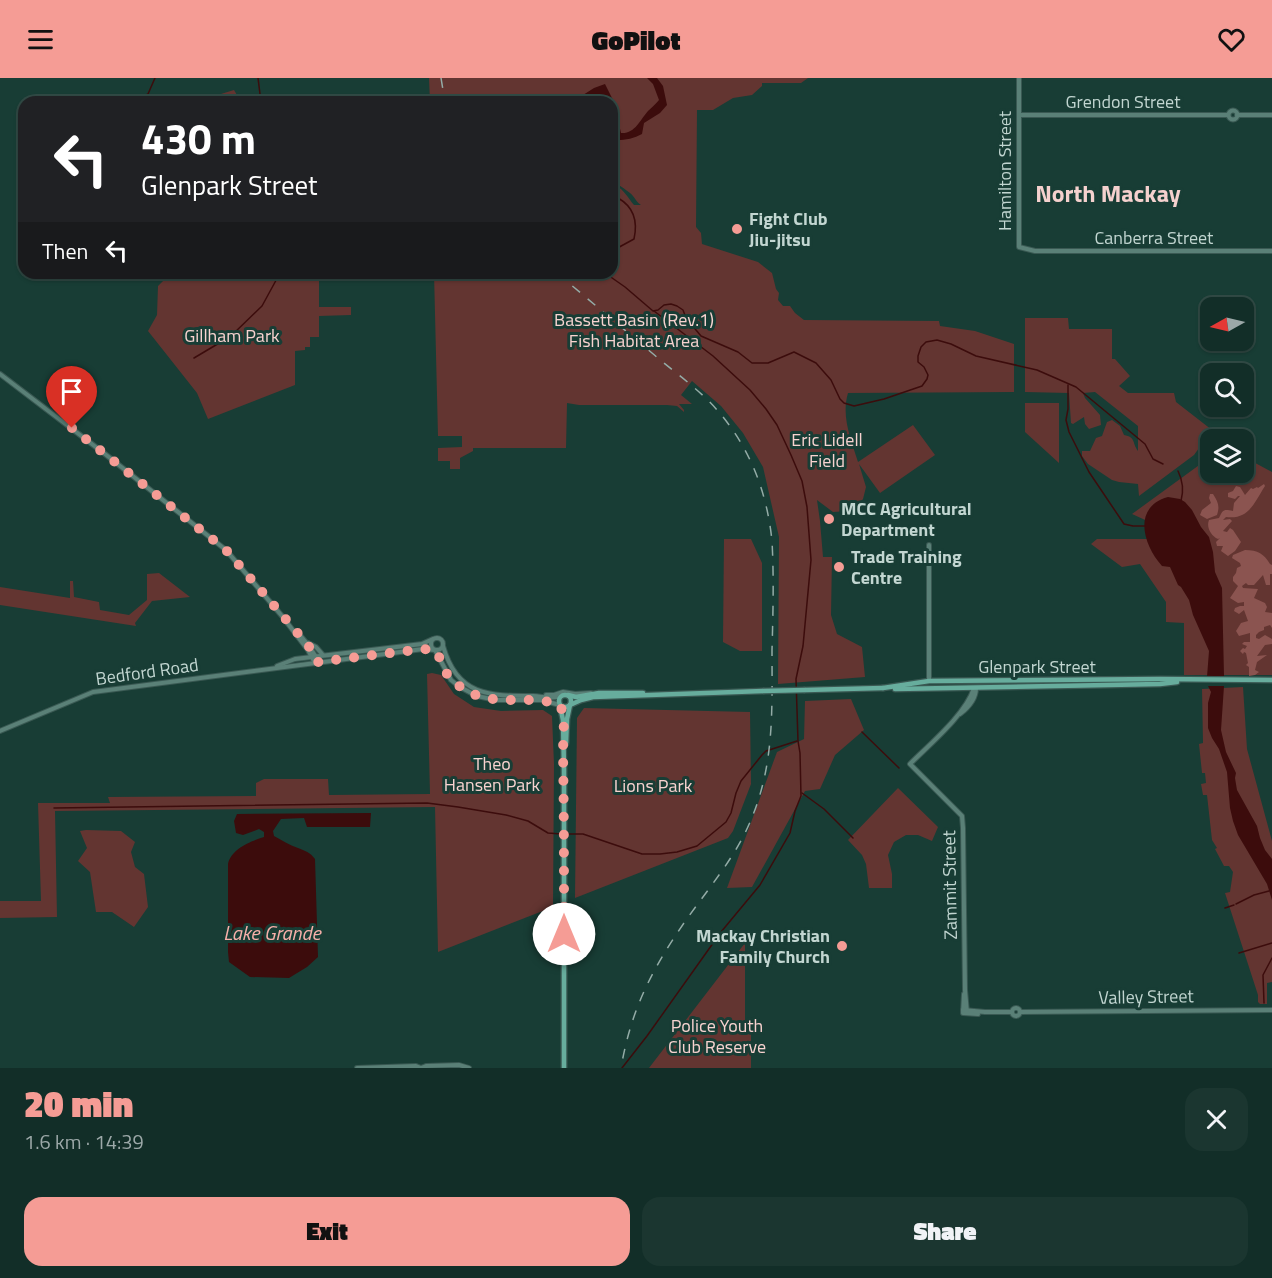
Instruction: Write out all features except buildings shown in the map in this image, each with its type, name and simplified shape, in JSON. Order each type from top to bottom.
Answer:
[{"type":"main road","name":"Glenpark Street","points":[[570,705],[589,698],[670,694],[1160,684],[1192,680]]},
{"type":"main road","name":"Glenpark Street","points":[[883,688],[929,681],[1272,680]]},
{"type":"main road","points":[[929,681],[929,689]]},
{"type":"main road","points":[[975,681],[975,688]]},
{"type":"main road","name":"Glenpark Street","points":[[568,695],[575,697],[599,693],[670,694]]},
{"type":"main road","points":[[564,769],[567,719],[571,700],[565,694],[558,701],[563,720],[564,769],[564,1068]]},
{"type":"main road","points":[[560,705],[566,707],[570,705]]},
{"type":"street","name":"Hamilton Street","points":[[1019,78],[1019,247],[1035,251]]},
{"type":"street","name":"Grendon Street","points":[[1019,115],[1228,115],[1233,110],[1238,115],[1272,116]]},
{"type":"street","name":"Canberra Street","points":[[1035,251],[1272,251]]},
{"type":"street","points":[[0,374],[226,550],[305,641],[316,662]]},
{"type":"street","points":[[929,544],[929,681]]},
{"type":"street","points":[[282,616],[314,657]]},
{"type":"street","points":[[560,705],[541,700],[496,700],[477,696],[451,680],[431,645],[433,639],[442,641],[456,674],[470,687],[483,692],[495,695],[536,696],[563,692],[599,693]]},
{"type":"street","name":"Bedford Road","points":[[268,669],[291,660],[422,644],[433,639]]},
{"type":"street","points":[[305,641],[326,655]]},
{"type":"street","points":[[435,650],[443,646]]},
{"type":"street","name":"Bedford Road","points":[[0,731],[93,692],[316,662],[423,649],[435,650]]},
{"type":"street","points":[[962,688],[969,695],[963,708]]},
{"type":"street","points":[[953,720],[969,700],[975,688]]},
{"type":"street","points":[[953,720],[970,705],[975,697],[975,688]]},
{"type":"street","points":[[536,696],[554,698],[561,696]]},
{"type":"street","name":"Zammit Street","points":[[953,720],[910,764],[962,816],[965,1012],[974,1014],[1012,1012]]},
{"type":"street","name":"Valley Street","points":[[1012,1012],[1016,1008],[1020,1012],[1272,1010]]},
{"type":"street","points":[[356,1068],[416,1066],[421,1068],[459,1065],[470,1068]]},
{"type":"green space","points":[[429,78],[808,78],[801,83],[762,83],[762,86],[752,95],[733,98],[713,110],[697,110],[696,227],[701,233],[702,244],[758,262],[772,273],[779,293],[778,300],[783,306],[790,306],[804,320],[939,321],[940,326],[975,331],[1014,344],[1014,392],[848,393],[846,419],[858,462],[913,425],[935,455],[880,493],[859,464],[866,487],[863,499],[856,508],[849,511],[833,512],[817,500],[823,557],[832,557],[831,615],[837,634],[862,647],[865,677],[778,684],[779,537],[763,467],[743,433],[721,406],[692,381],[681,395],[692,404],[679,404],[684,412],[677,406],[667,405],[567,403],[566,448],[473,448],[473,451],[460,458],[460,469],[450,469],[450,461],[438,461],[438,448],[462,447],[462,436],[438,436],[434,279],[618,279],[618,187],[634,205],[641,205],[618,185],[618,96],[430,96]]},
{"type":"green space","points":[[234,90],[238,96],[214,96]]},
{"type":"green space","name":"Gillham Park","points":[[165,279],[319,279],[319,307],[351,307],[351,315],[319,316],[319,337],[310,337],[310,347],[295,351],[295,385],[208,419],[197,393],[148,331],[157,315],[158,286]]},
{"type":"green space","points":[[1025,318],[1068,318],[1069,329],[1112,329],[1112,359],[1115,359],[1130,376],[1119,386],[1128,393],[1174,393],[1176,402],[1211,429],[1200,429],[1200,447],[1194,455],[1139,496],[1138,484],[1112,480],[1088,464],[1082,456],[1082,451],[1090,451],[1096,438],[1102,436],[1107,422],[1112,420],[1120,426],[1124,435],[1132,439],[1138,451],[1138,426],[1095,392],[1083,393],[1100,415],[1101,425],[1089,429],[1084,417],[1071,423],[1069,393],[1025,392]]},
{"type":"green space","points":[[1025,403],[1059,403],[1059,463],[1025,432]]},
{"type":"green space","points":[[1254,462],[1272,472],[1272,675],[1184,675],[1184,623],[1166,622],[1166,602],[1140,564],[1122,567],[1091,544],[1097,539],[1187,539],[1132,514],[1200,464],[1200,483],[1254,483]]},
{"type":"green space","points":[[724,539],[751,539],[762,563],[762,651],[740,651],[723,642]]},
{"type":"green space","points":[[159,573],[190,597],[152,601],[135,623],[136,626],[0,605],[0,587],[70,598],[70,581],[73,581],[74,597],[99,602],[100,610],[129,615],[147,600],[147,574]]},
{"type":"green space","name":"Theo Hansen Park","points":[[427,674],[441,675],[454,694],[474,707],[501,711],[543,710],[552,716],[553,907],[438,952],[435,807],[55,811],[57,917],[0,918],[0,901],[41,901],[38,803],[110,803],[108,797],[256,796],[256,783],[264,779],[328,779],[329,795],[430,794]]},
{"type":"green space","points":[[1243,687],[1247,749],[1272,841],[1272,982],[1267,983],[1267,1004],[1258,1002],[1258,995],[1225,893],[1230,892],[1233,872],[1229,866],[1224,866],[1215,849],[1217,848],[1212,840],[1207,795],[1203,795],[1201,784],[1206,783],[1205,773],[1202,773],[1199,744],[1203,743],[1202,689]]},
{"type":"green space","points":[[851,699],[864,730],[835,755],[820,789],[805,791],[752,887],[727,888],[777,752],[804,739],[805,701]]},
{"type":"green space","name":"Lions Park","points":[[584,708],[750,712],[751,784],[733,831],[728,838],[575,898],[577,718]]},
{"type":"green space","points":[[898,788],[938,827],[932,841],[918,835],[906,835],[894,842],[888,855],[892,888],[869,888],[866,864],[862,855],[848,840]]},
{"type":"green space","points":[[80,831],[121,831],[135,842],[131,852],[135,867],[144,874],[148,907],[134,927],[112,912],[96,912],[90,872],[78,861],[87,848]]},
{"type":"green space","name":"Police Youth Club Reserve","points":[[745,943],[745,1020],[751,1021],[751,1068],[649,1068]]},
{"type":"shaded area","points":[[1264,484],[1258,498],[1246,513],[1226,517],[1223,520],[1232,521],[1223,531],[1227,532],[1230,528],[1241,542],[1228,556],[1221,551],[1223,546],[1217,546],[1216,542],[1220,538],[1215,538],[1211,534],[1208,526],[1209,520],[1219,518],[1224,511],[1233,511],[1234,503],[1240,496],[1235,499],[1228,497],[1228,493],[1236,486],[1240,487],[1245,495],[1251,488],[1258,488]]},
{"type":"shaded area","points":[[1210,494],[1213,494],[1216,499],[1218,509],[1217,515],[1207,519],[1200,515],[1202,510],[1211,503]]},
{"type":"shaded area","points":[[1245,550],[1260,553],[1272,565],[1270,585],[1266,585],[1263,575],[1254,585],[1246,583],[1242,586],[1258,589],[1254,598],[1265,603],[1267,607],[1265,612],[1272,613],[1272,628],[1270,625],[1264,627],[1256,638],[1259,639],[1265,635],[1272,639],[1272,644],[1265,645],[1257,656],[1267,655],[1257,662],[1255,670],[1259,672],[1249,676],[1246,653],[1243,654],[1240,651],[1247,646],[1242,644],[1244,642],[1250,642],[1250,633],[1239,636],[1236,631],[1241,623],[1248,621],[1244,610],[1239,614],[1234,611],[1235,608],[1244,606],[1244,602],[1238,603],[1230,598],[1238,586],[1233,581],[1233,577],[1237,568],[1241,566],[1232,558],[1233,555]]},
{"type":"water","points":[[647,78],[657,78],[663,86],[667,105],[660,113],[644,123],[642,134],[618,140],[618,120],[621,133],[626,133],[637,126],[659,100],[653,84]]},
{"type":"water","points":[[605,84],[611,96],[581,96],[594,88]]},
{"type":"water","points":[[1168,497],[1185,502],[1209,537],[1215,572],[1222,588],[1224,676],[1207,677],[1209,651],[1189,600],[1178,585],[1170,567],[1162,566],[1155,557],[1146,538],[1144,527],[1149,509]]},
{"type":"water","points":[[1208,686],[1224,686],[1221,730],[1226,752],[1236,773],[1237,790],[1257,826],[1265,850],[1272,859],[1272,900],[1267,884],[1238,835],[1233,821],[1227,772],[1208,728],[1208,703],[1211,692]]},
{"type":"water","name":"Lake Grande","points":[[371,813],[370,827],[307,827],[304,818],[281,819],[273,831],[274,836],[307,852],[315,859],[318,957],[289,978],[250,977],[229,962],[228,864],[237,850],[264,837],[264,832],[259,829],[243,835],[236,833],[234,821],[237,814]]},
{"type":"waterway","points":[[144,96],[148,94],[155,78]]},
{"type":"waterway","points":[[258,78],[260,96]]},
{"type":"waterway","points":[[618,198],[628,206],[635,220],[634,239],[618,248]]},
{"type":"waterway","points":[[194,358],[231,336],[262,306],[277,279]]},
{"type":"waterway","points":[[614,279],[653,311],[664,305],[677,306],[683,310],[686,318],[701,336],[738,352],[752,363],[768,363],[794,352],[816,363],[831,380],[840,399],[854,406],[922,386],[928,375],[918,362],[918,356],[921,347],[926,342],[937,340],[976,356],[1037,370],[1076,387],[1145,444],[1153,459],[1163,464]]},
{"type":"waterway","points":[[622,1068],[721,932],[760,885],[790,833],[801,796],[796,679],[803,646],[811,560],[807,507],[802,481],[777,425],[750,390],[713,356],[654,311]]},
{"type":"waterway","points":[[1068,385],[1066,420],[1069,432],[1089,472],[1124,524],[1145,526]]},
{"type":"waterway","points":[[1178,471],[1182,486],[1181,501]]},
{"type":"waterway","points":[[862,732],[899,768]]},
{"type":"waterway","points":[[566,834],[583,834],[642,854],[677,852],[697,846],[726,822],[741,781],[762,755],[766,751],[797,741]]},
{"type":"waterway","points":[[802,793],[824,809],[853,838]]},
{"type":"waterway","points":[[54,808],[427,803],[506,815],[528,821],[548,833],[561,834]]},
{"type":"waterway","points":[[1236,904],[1269,891]]},
{"type":"waterway","points":[[1225,908],[1234,905]]},
{"type":"waterway","points":[[1239,953],[1272,943]]},
{"type":"waterway","points":[[1264,1003],[1263,975],[1272,958]]},
{"type":"railway","points":[[441,78],[444,96]]},
{"type":"railway","points":[[564,279],[695,388],[718,411],[748,455],[766,505],[772,541],[771,720],[770,743],[762,788],[739,845],[684,923],[652,975],[630,1028],[621,1068]]},
{"type":"place","name":"Fight Club Jiu-jitsu","points":[[737,229]]},
{"type":"place","name":"MCC Agricultural Department","points":[[829,519]]},
{"type":"place","name":"Trade Training Centre","points":[[839,567]]},
{"type":"place","name":"Mackay Christian Family Church","points":[[842,946]]},
{"type":"district","name":"North Mackay","points":[[1108,194]]},
{"type":"route","points":[[72,428],[226,550],[295,629],[313,651],[318,662],[423,649],[435,650],[451,680],[477,696],[496,700],[541,700],[560,705],[563,720],[564,769],[564,934]]},
{"type":"park label","name":"Bassett Basin (Rev.1) Fish Habitat Area","points":[[634,330]]},
{"type":"park label","name":"Eric Lidell Field","points":[[827,450]]}]
